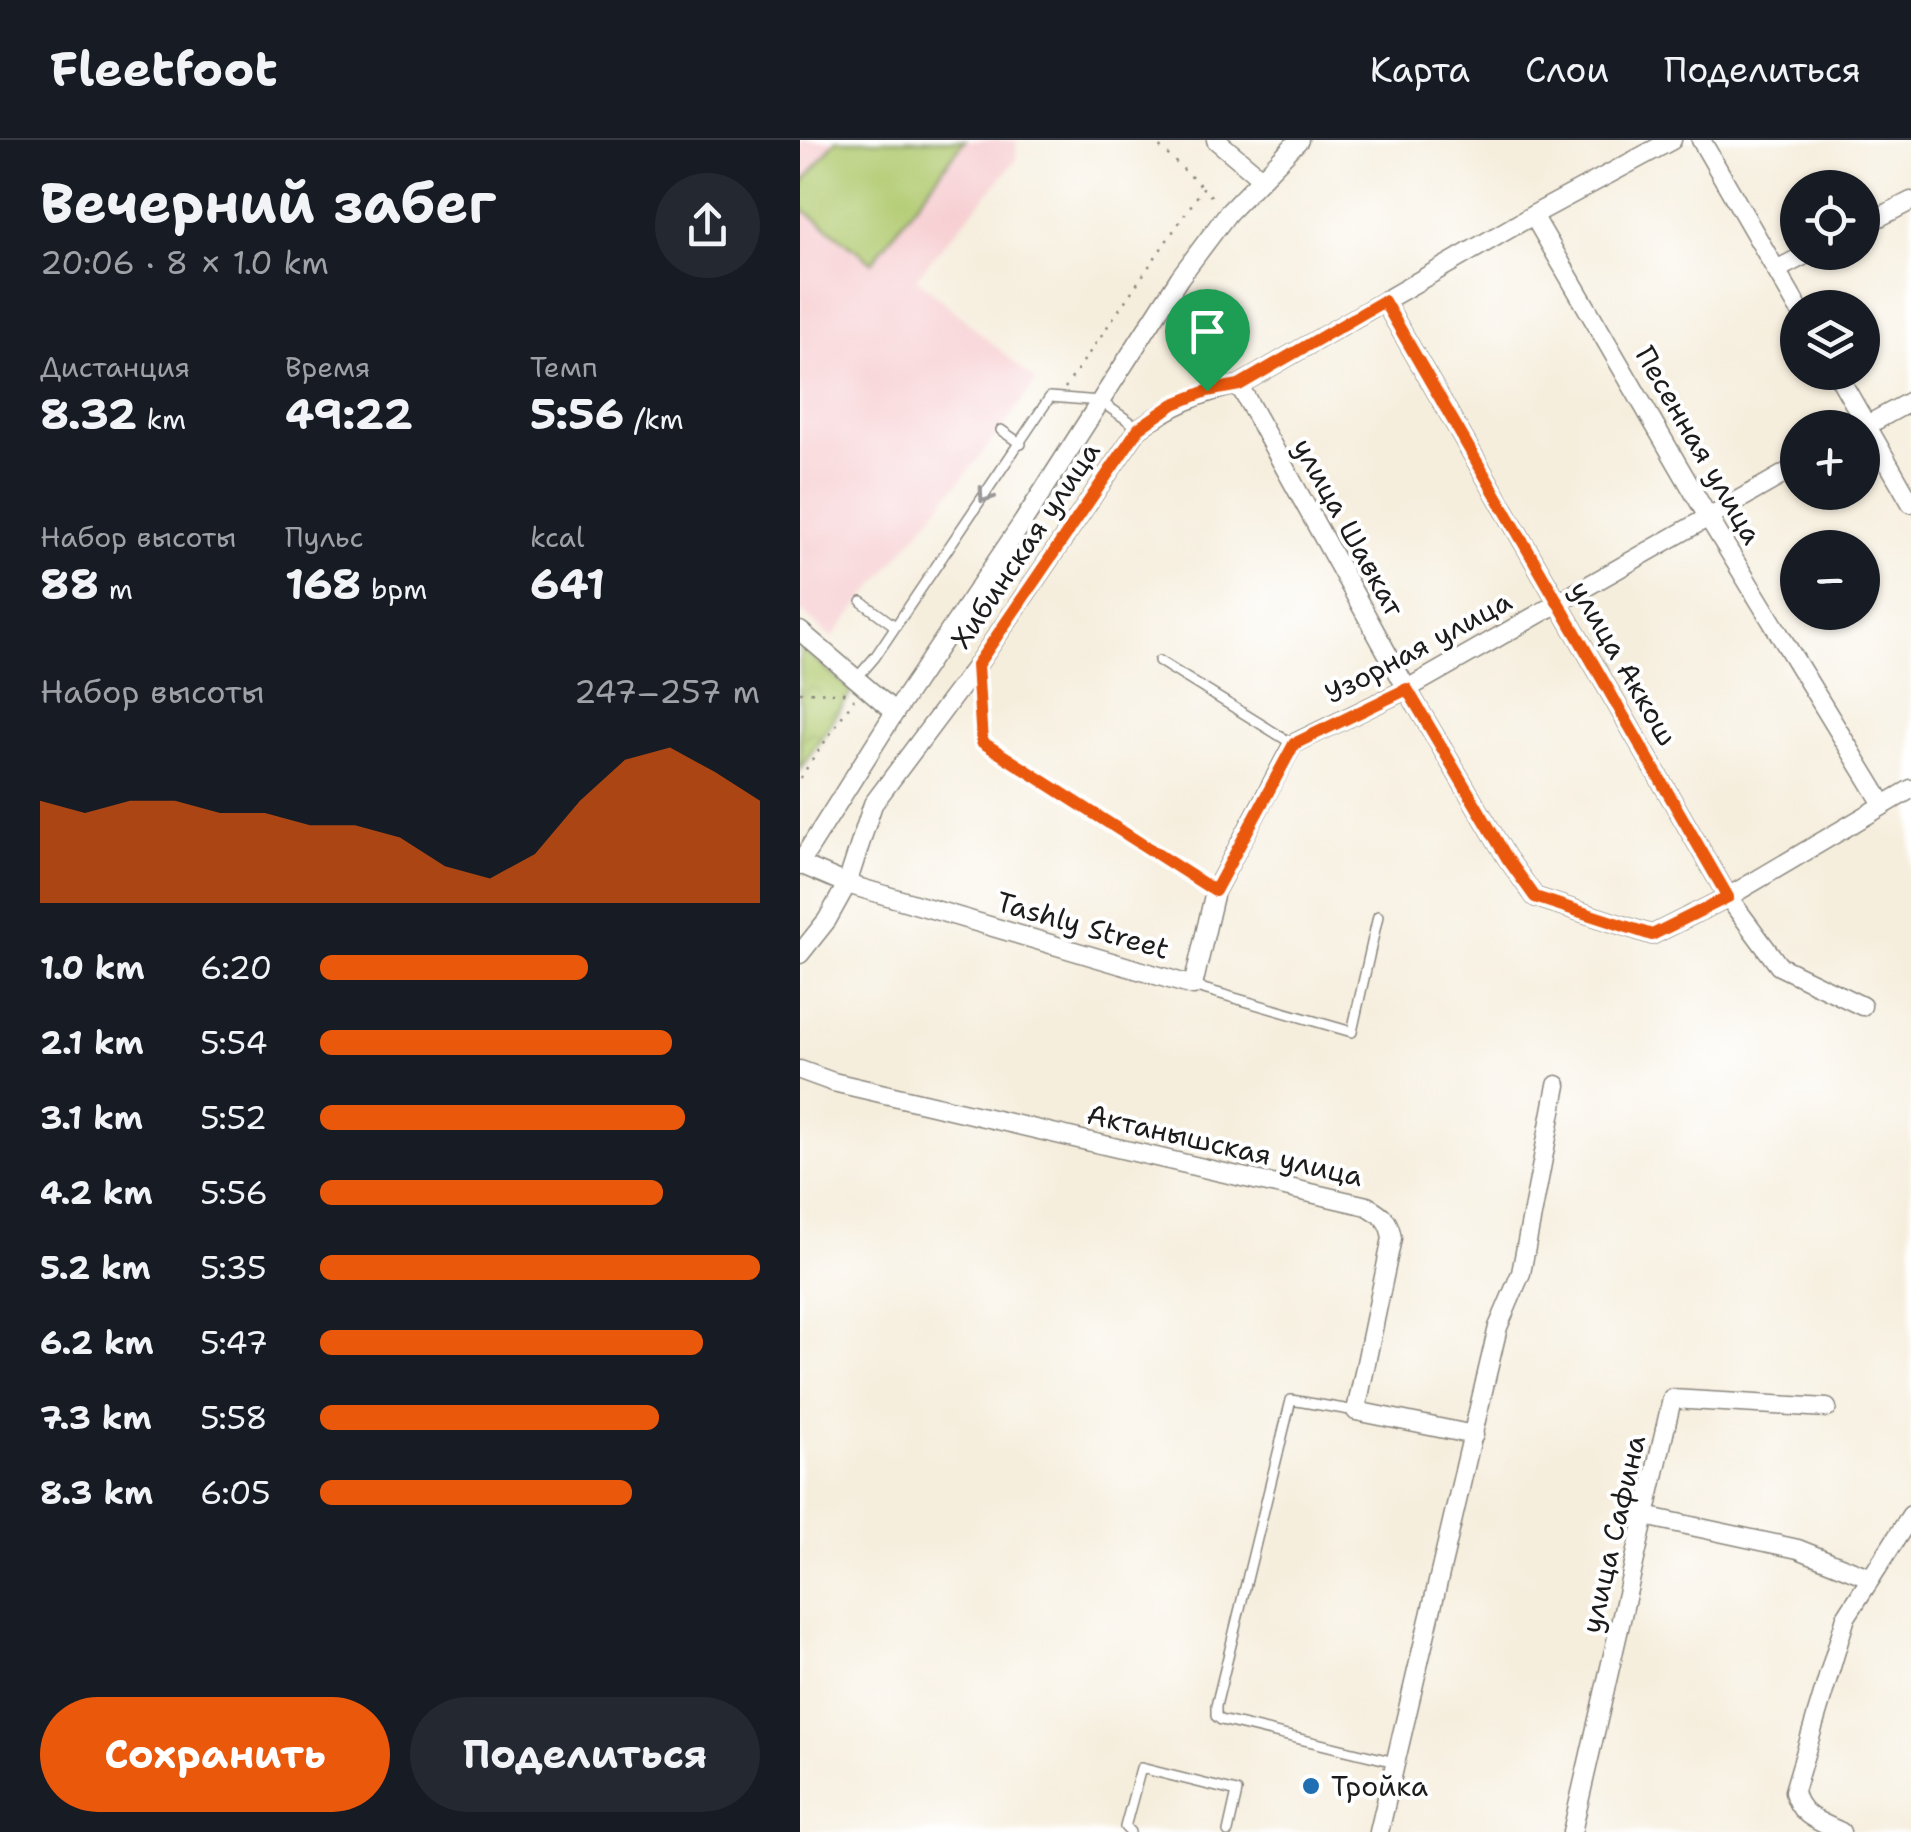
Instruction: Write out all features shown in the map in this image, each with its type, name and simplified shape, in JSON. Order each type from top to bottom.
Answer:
[{"type":"street","points":[[1216,140],[1260,176]]},
{"type":"street","points":[[800,864],[1180,276],[1260,176],[1299,140]]},
{"type":"street","name":"Хибинская улица","points":[[800,954],[827,920],[846,884],[873,804],[977,665],[1139,428],[1174,404],[1207,391],[1239,385],[1533,215],[1672,140]]},
{"type":"street","points":[[1701,140],[1788,290]]},
{"type":"street","points":[[1880,216],[1911,200]]},
{"type":"street","name":"Песенная улица","points":[[1533,215],[1708,517],[1883,804]]},
{"type":"street","points":[[1776,270],[1780,268]]},
{"type":"street","name":"улица Аккош","points":[[1384,301],[1728,897],[1779,966],[1862,1006]]},
{"type":"street","name":"улица Шавкат","points":[[1239,385],[1407,689],[1507,858],[1535,897],[1652,935],[1728,897]]},
{"type":"street","points":[[1880,419],[1911,401]]},
{"type":"street","points":[[1880,452],[1911,503]]},
{"type":"street","name":"Узорная улица","points":[[1294,744],[1407,689],[1780,476]]},
{"type":"street","points":[[800,631],[895,712]]},
{"type":"street","points":[[1192,986],[1215,891],[1294,744]]},
{"type":"street","points":[[1728,897],[1911,788]]},
{"type":"street","name":"Tashly Street","points":[[800,864],[846,884],[1192,986]]},
{"type":"street","name":"Актанышская улица","points":[[800,1070],[833,1082],[1367,1206],[1382,1215],[1390,1224],[1392,1238],[1356,1410]]},
{"type":"street","points":[[1379,1832],[1498,1327],[1522,1273],[1558,1084]]},
{"type":"street","name":"улица Сафина","points":[[1572,1832],[1672,1399],[1827,1408]]},
{"type":"street","points":[[1356,1410],[1474,1435]]},
{"type":"street","points":[[1841,1832],[1804,1812],[1796,1803],[1794,1791],[1846,1617],[1911,1515]]},
{"type":"street","points":[[1645,1516],[1798,1549],[1871,1578]]},
{"type":"lane","points":[[856,679],[876,657],[1050,398],[1100,400],[1139,428]]},
{"type":"lane","points":[[1002,430],[1021,444]]},
{"type":"lane","points":[[862,602],[895,626]]},
{"type":"lane","points":[[1159,661],[1294,744]]},
{"type":"lane","points":[[977,665],[982,742],[1215,891]]},
{"type":"lane","name":"Tashly Street","points":[[1192,986],[1352,1032],[1378,916]]},
{"type":"lane","points":[[1356,1410],[1292,1400],[1216,1716],[1395,1762]]},
{"type":"lane","points":[[1130,1832],[1124,1826],[1141,1768],[1237,1792],[1228,1832]]},
{"type":"path","points":[[1152,140],[1203,188]]},
{"type":"path","points":[[800,692],[858,694],[800,778]]},
{"type":"shaded area","points":[[800,140],[1016,140],[1016,160],[916,278],[1036,381],[1001,430],[832,638],[800,610]]},
{"type":"green space","points":[[836,140],[965,140],[872,262],[800,207],[800,187]]},
{"type":"green space","points":[[800,646],[852,691],[800,770]]},
{"type":"place","name":"Тройка","points":[[1311,1786]]},
{"type":"route","points":[[1384,301],[1728,897],[1652,935],[1535,897],[1507,858],[1407,689],[1294,744],[1215,891],[982,742],[977,665],[1139,428],[1174,404],[1207,391],[1239,385],[1384,301]]}]
